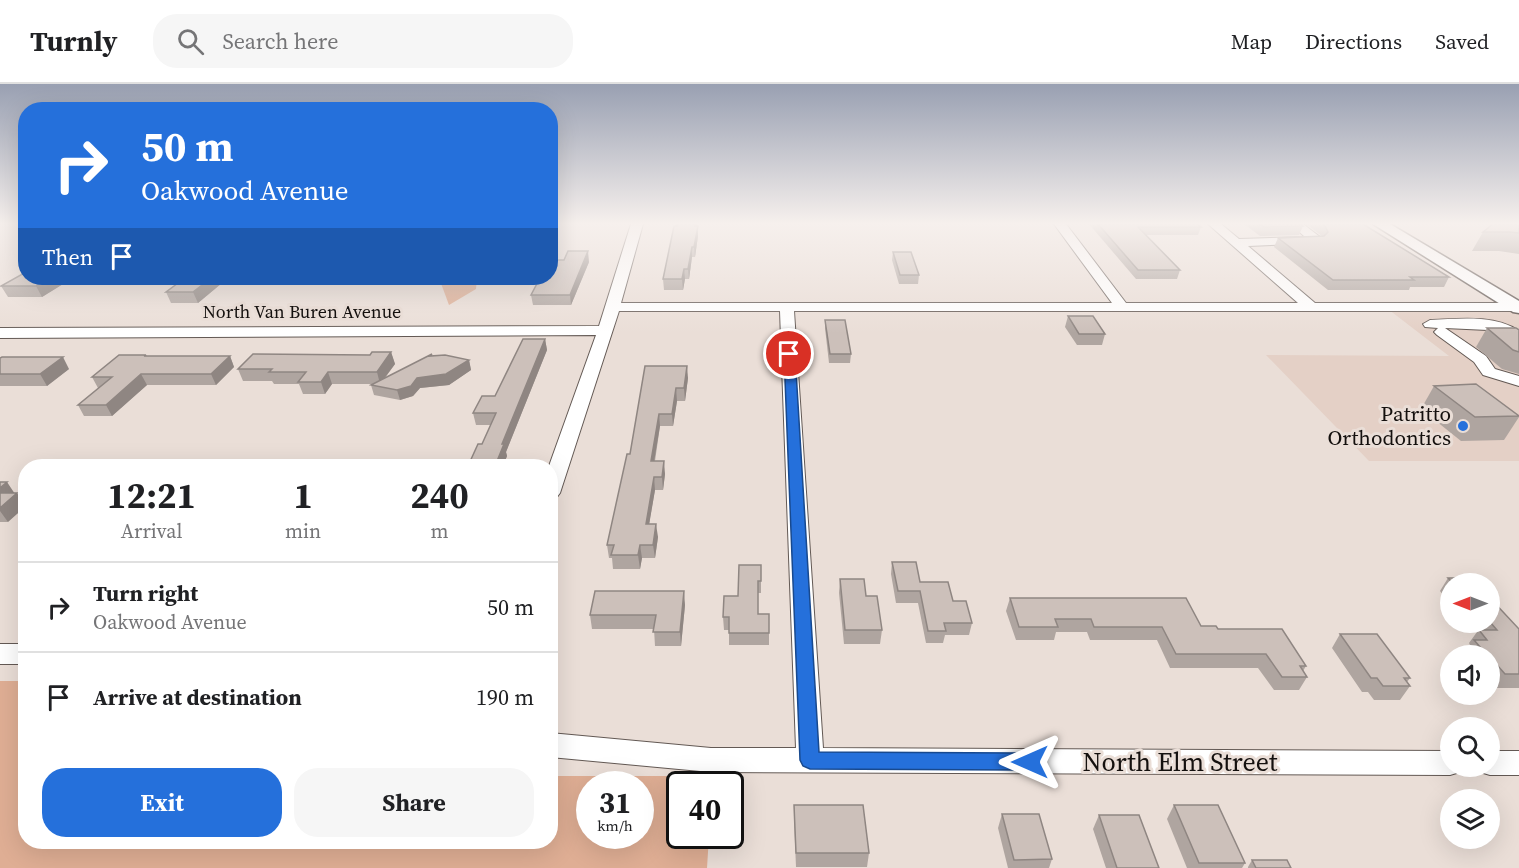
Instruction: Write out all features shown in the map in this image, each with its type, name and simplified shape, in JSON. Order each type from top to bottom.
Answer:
[{"type":"main road","points":[[1441,261],[1518,307]]},
{"type":"street","points":[[558,469],[613,307],[626,261]]},
{"type":"street","points":[[1087,261],[1123,308]]},
{"type":"street","points":[[1257,261],[1313,308]]},
{"type":"street","points":[[613,307],[1518,307]]},
{"type":"street","points":[[787,307],[810,760]]},
{"type":"street","points":[[1518,338],[1517,335],[1506,330],[1475,324],[1436,328],[1480,359],[1489,372],[1519,381]]},
{"type":"street","name":"North Van Buren Avenue","points":[[0,333],[605,330]]},
{"type":"street","points":[[0,654],[18,654]]},
{"type":"street","name":"North Elm Street","points":[[558,746],[711,760],[1440,763]]},
{"type":"street","points":[[1500,763],[1519,764]]},
{"type":"shaded area","points":[[442,285],[476,285],[476,289],[449,305]]},
{"type":"shaded area","points":[[1384,306],[1519,307],[1519,461],[1369,461],[1266,355],[1449,356]]},
{"type":"shaded area","points":[[0,681],[18,681],[18,849],[558,849],[558,776],[576,776],[576,849],[654,849],[654,776],[666,776],[666,849],[708,849],[707,868],[0,868]]},
{"type":"building","points":[[558,261],[584,261],[570,295],[531,295],[536,285],[558,285]]},
{"type":"building","points":[[667,261],[690,261],[688,269],[684,269],[682,279],[663,279]]},
{"type":"building","points":[[896,261],[914,261],[919,275],[900,275]]},
{"type":"building","points":[[1130,261],[1171,261],[1180,270],[1138,270]]},
{"type":"building","points":[[1308,261],[1422,261],[1449,277],[1410,277],[1414,280],[1333,280]]},
{"type":"building","points":[[18,276],[18,285],[38,285],[36,286],[1,286]]},
{"type":"building","points":[[176,285],[202,285],[193,292],[166,292]]},
{"type":"building","points":[[1068,316],[1093,316],[1105,334],[1079,334]]},
{"type":"building","points":[[825,320],[845,320],[851,354],[830,354]]},
{"type":"building","points":[[1487,328],[1516,328],[1519,330],[1519,352],[1513,350]]},
{"type":"building","points":[[523,339],[545,339],[498,459],[471,459],[478,444],[482,444],[496,413],[473,413],[482,396],[495,396]]},
{"type":"building","points":[[372,352],[391,352],[377,372],[328,372],[321,382],[298,382],[306,372],[238,369],[253,354],[370,355]]},
{"type":"building","points":[[432,354],[430,356],[445,355],[469,360],[446,374],[417,378],[411,386],[397,390],[371,385]]},
{"type":"building","points":[[119,355],[230,356],[211,374],[141,374],[106,405],[78,405],[112,377],[92,377]]},
{"type":"building","points":[[63,357],[40,374],[0,374],[0,358]]},
{"type":"building","points":[[645,366],[687,366],[684,388],[676,388],[672,414],[659,414],[651,461],[664,461],[662,477],[654,477],[646,524],[656,524],[653,545],[640,545],[638,555],[611,555],[614,545],[607,545],[627,454],[630,454]]},
{"type":"building","points":[[1476,384],[1519,416],[1475,417],[1434,386]]},
{"type":"building","points":[[0,493],[17,493],[0,508]]},
{"type":"building","points":[[892,562],[916,562],[920,582],[948,582],[953,601],[966,601],[972,623],[944,623],[946,631],[928,631],[920,591],[898,591]]},
{"type":"building","points":[[739,565],[761,565],[761,581],[758,581],[758,614],[769,614],[769,633],[729,633],[729,617],[723,617],[724,596],[738,596]]},
{"type":"building","points":[[840,579],[864,579],[866,596],[877,596],[882,630],[845,630]]},
{"type":"building","points":[[595,591],[684,591],[680,632],[653,632],[656,615],[590,615]]},
{"type":"building","points":[[1010,598],[1186,598],[1201,626],[1216,626],[1218,629],[1282,629],[1306,666],[1300,666],[1307,677],[1282,677],[1266,654],[1176,654],[1162,627],[1094,627],[1091,619],[1055,619],[1058,627],[1019,627]]},
{"type":"building","points":[[1500,609],[1519,629],[1519,674],[1505,674],[1500,668],[1500,645],[1478,645],[1474,640],[1487,640],[1481,633],[1500,633]]},
{"type":"building","points":[[1340,634],[1377,634],[1410,678],[1404,678],[1410,686],[1383,686],[1377,678],[1371,678]]},
{"type":"building","points":[[794,805],[863,805],[869,853],[796,853]]},
{"type":"building","points":[[1174,805],[1218,805],[1245,863],[1199,863]]},
{"type":"building","points":[[1002,814],[1039,814],[1052,859],[1014,860]]},
{"type":"building","points":[[1099,815],[1139,815],[1159,868],[1117,868]]},
{"type":"building","points":[[1252,860],[1287,860],[1291,868],[1256,868]]},
{"type":"place","name":"Patritto Orthodontics","points":[[1463,426]]},
{"type":"route","points":[[789,354],[810,760],[1030,762]]}]
